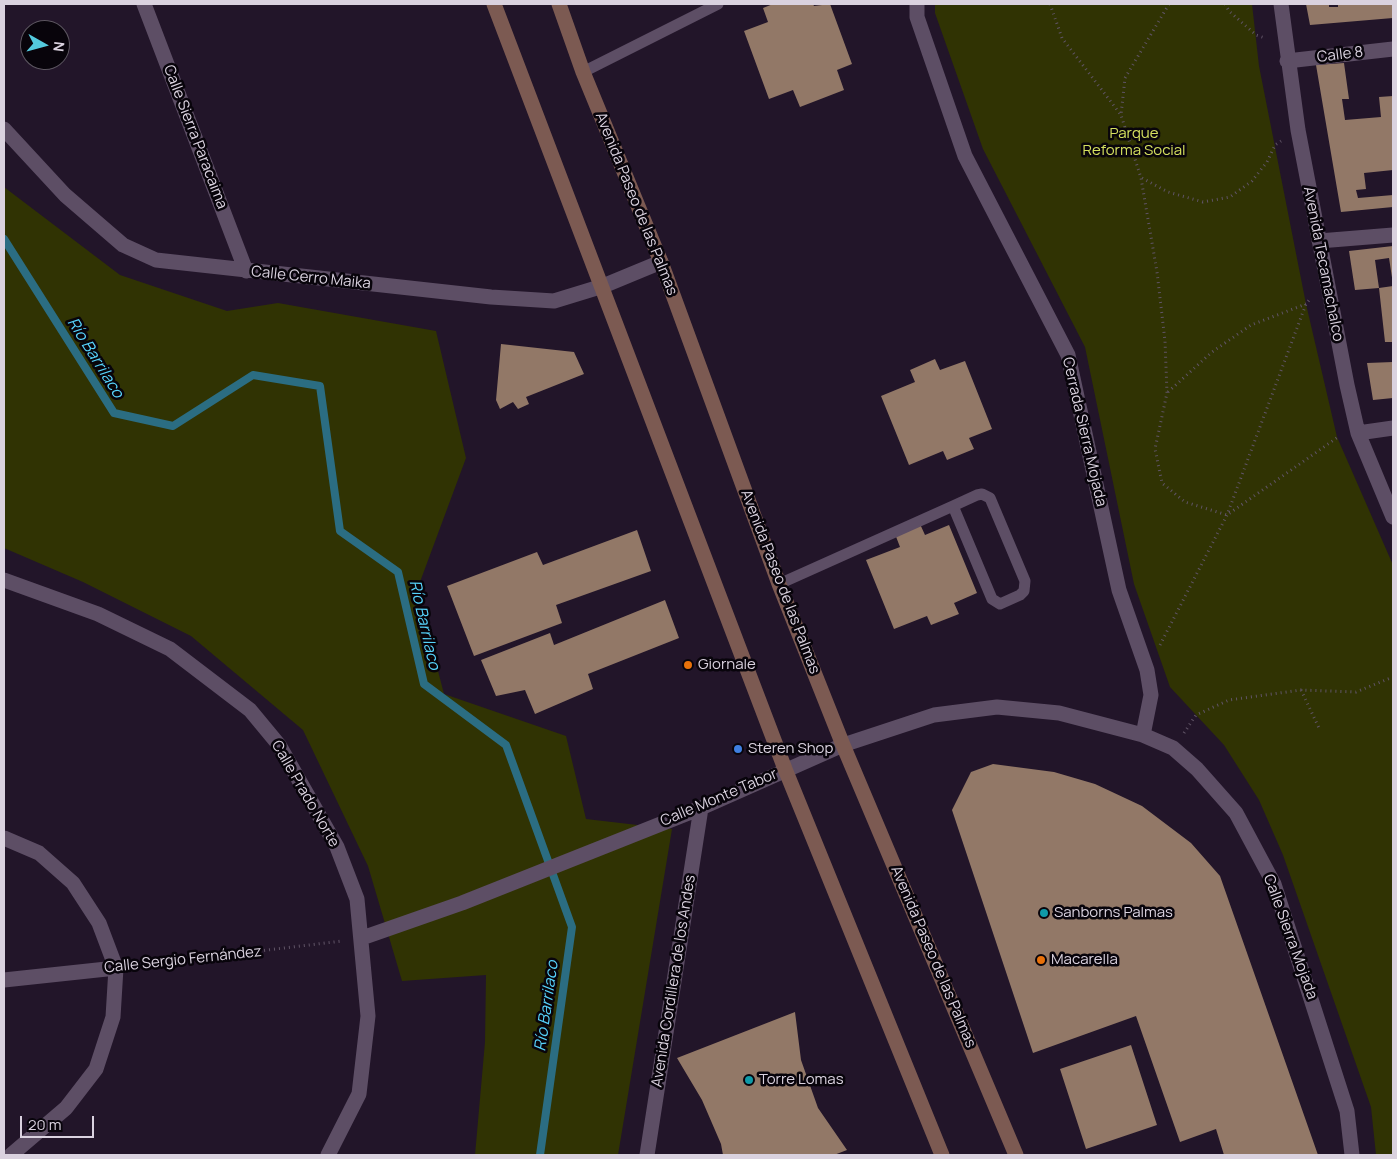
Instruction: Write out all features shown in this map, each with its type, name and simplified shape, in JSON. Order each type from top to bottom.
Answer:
[{"type":"main road","points":[[494,4],[603,286],[785,769],[942,1155]]},
{"type":"main road","name":"Avenida Paseo de las Palmas","points":[[559,4],[583,72],[661,262],[779,584],[1012,1154]]},
{"type":"street","name":"Calle Sierra Paracaima","points":[[144,4],[246,271]]},
{"type":"street","name":"Cerrada Sierra Mojada","points":[[918,4],[917,17],[965,156],[1068,355],[1119,590],[1147,670],[1151,695],[1143,735]]},
{"type":"street","name":"Avenida Tecamachalco","points":[[1280,4],[1287,61],[1326,286],[1358,433],[1393,517]]},
{"type":"street","name":"Calle 8","points":[[1287,61],[1393,49]]},
{"type":"street","name":"Calle Cerro Maika","points":[[4,129],[65,195],[123,245],[156,260],[492,297],[554,302],[603,286],[661,262]]},
{"type":"street","points":[[1319,241],[1393,235]]},
{"type":"street","points":[[1358,433],[1393,428]]},
{"type":"street","name":"Calle Prado Norte","points":[[4,580],[98,614],[170,649],[250,710],[279,745],[337,847],[357,899],[368,1016],[358,1094],[328,1155]]},
{"type":"street","name":"Calle Monte Tabor","points":[[362,938],[462,903],[616,840],[701,808],[843,744],[934,714],[997,707],[1058,713],[1143,735]]},
{"type":"street","name":"Calle Sierra Mojada","points":[[1143,735],[1173,748],[1197,769],[1236,813],[1274,884],[1347,1111],[1352,1155]]},
{"type":"street","name":"Avenida Cordillera de los Andes","points":[[647,1155],[701,808]]},
{"type":"street","points":[[4,838],[40,853],[72,883],[99,923],[116,968],[113,1017],[96,1069],[66,1108],[11,1155]]},
{"type":"street","name":"Calle Sergio Fernández","points":[[4,980],[116,968]]},
{"type":"lane","points":[[583,72],[718,4]]},
{"type":"lane","points":[[779,584],[952,506],[977,495],[986,495],[990,498],[1025,581],[1024,591],[1020,595],[1000,604],[992,599],[952,506]]},
{"type":"path","points":[[1050,4],[1062,38],[1121,115],[1141,178],[1157,272],[1165,341],[1167,393],[1155,449],[1162,483],[1185,502],[1227,515]]},
{"type":"path","points":[[1121,115],[1125,78],[1169,4]]},
{"type":"path","points":[[1224,4],[1229,11],[1256,35],[1266,38],[1287,61]]},
{"type":"path","points":[[1141,178],[1168,192],[1204,202],[1230,197],[1252,181],[1267,162],[1275,145],[1283,140]]},
{"type":"path","points":[[1167,393],[1212,352],[1251,325],[1306,304],[1326,286]]},
{"type":"path","points":[[1147,670],[1227,515],[1306,304]]},
{"type":"path","points":[[1227,515],[1337,437],[1358,433]]},
{"type":"path","points":[[1173,748],[1196,716],[1230,700],[1301,690],[1356,692],[1393,677]]},
{"type":"path","points":[[1301,690],[1320,730]]},
{"type":"path","name":"Calle Sergio Fernández","points":[[116,968],[362,938]]},
{"type":"green space","name":"Parque Reforma Social","points":[[935,4],[1252,4],[1259,66],[1306,304],[1337,437],[1393,565],[1393,1155],[1376,1155],[1371,1107],[1283,855],[1259,800],[1224,745],[1170,687],[1134,584],[1085,347],[983,149],[935,13]]},
{"type":"green space","points":[[4,187],[120,275],[227,311],[278,303],[436,331],[466,458],[417,590],[444,694],[566,736],[586,819],[672,829],[618,1155],[475,1155],[485,1042],[486,975],[402,981],[368,866],[303,730],[191,636],[83,582],[4,548]]},
{"type":"building","points":[[773,4],[813,4],[814,6],[830,4],[852,64],[837,70],[844,90],[800,107],[793,90],[769,99],[744,31],[768,22],[763,8]]},
{"type":"building","points":[[1306,4],[1329,4],[1329,7],[1338,7],[1338,4],[1393,4],[1393,18],[1310,25]]},
{"type":"building","points":[[1344,63],[1349,99],[1342,99],[1345,120],[1381,117],[1379,97],[1393,96],[1393,170],[1364,173],[1366,189],[1356,190],[1358,198],[1393,195],[1393,207],[1341,212],[1316,65]]},
{"type":"building","points":[[1393,246],[1393,284],[1389,258],[1375,260],[1379,288],[1355,290],[1349,251]]},
{"type":"building","points":[[1393,286],[1393,342],[1385,342],[1379,288]]},
{"type":"building","points":[[501,344],[574,352],[584,374],[526,397],[529,404],[518,409],[513,402],[500,409],[496,400]]},
{"type":"building","points":[[935,359],[940,370],[965,361],[992,429],[969,438],[974,449],[947,460],[943,451],[909,465],[881,396],[915,382],[910,370]]},
{"type":"building","points":[[1393,362],[1393,398],[1373,400],[1367,363]]},
{"type":"building","points":[[920,524],[925,535],[949,525],[977,593],[954,603],[959,614],[931,625],[927,616],[894,629],[866,560],[900,547],[895,534]]},
{"type":"building","points":[[637,530],[651,571],[556,605],[562,623],[474,656],[447,586],[537,552],[543,565]]},
{"type":"building","points":[[665,600],[679,638],[588,674],[593,689],[535,714],[525,690],[496,696],[481,660],[550,633],[554,645]]},
{"type":"building","points":[[993,764],[1054,772],[1095,784],[1142,806],[1191,843],[1220,876],[1318,1155],[1224,1155],[1216,1129],[1180,1142],[1136,1016],[1033,1053],[952,810],[971,772]]},
{"type":"building","name":"Torre Lomas","points":[[795,1012],[801,1060],[818,1108],[847,1150],[834,1155],[723,1155],[721,1144],[702,1100],[677,1058]]},
{"type":"building","points":[[1131,1045],[1157,1125],[1086,1149],[1060,1069]]},
{"type":"waterway","name":"Río Barrilaco","points":[[4,239],[114,413],[173,426],[253,375],[320,386],[340,531],[398,572],[424,684],[506,745],[572,927],[540,1155]]},
{"type":"place","name":"Giornale","points":[[688,665]]},
{"type":"place","name":"Steren Shop","points":[[738,749]]},
{"type":"place","name":"Sanborns Palmas","points":[[1044,913]]},
{"type":"place","name":"Macarella","points":[[1041,960]]},
{"type":"place","name":"Torre Lomas","points":[[749,1080]]}]
